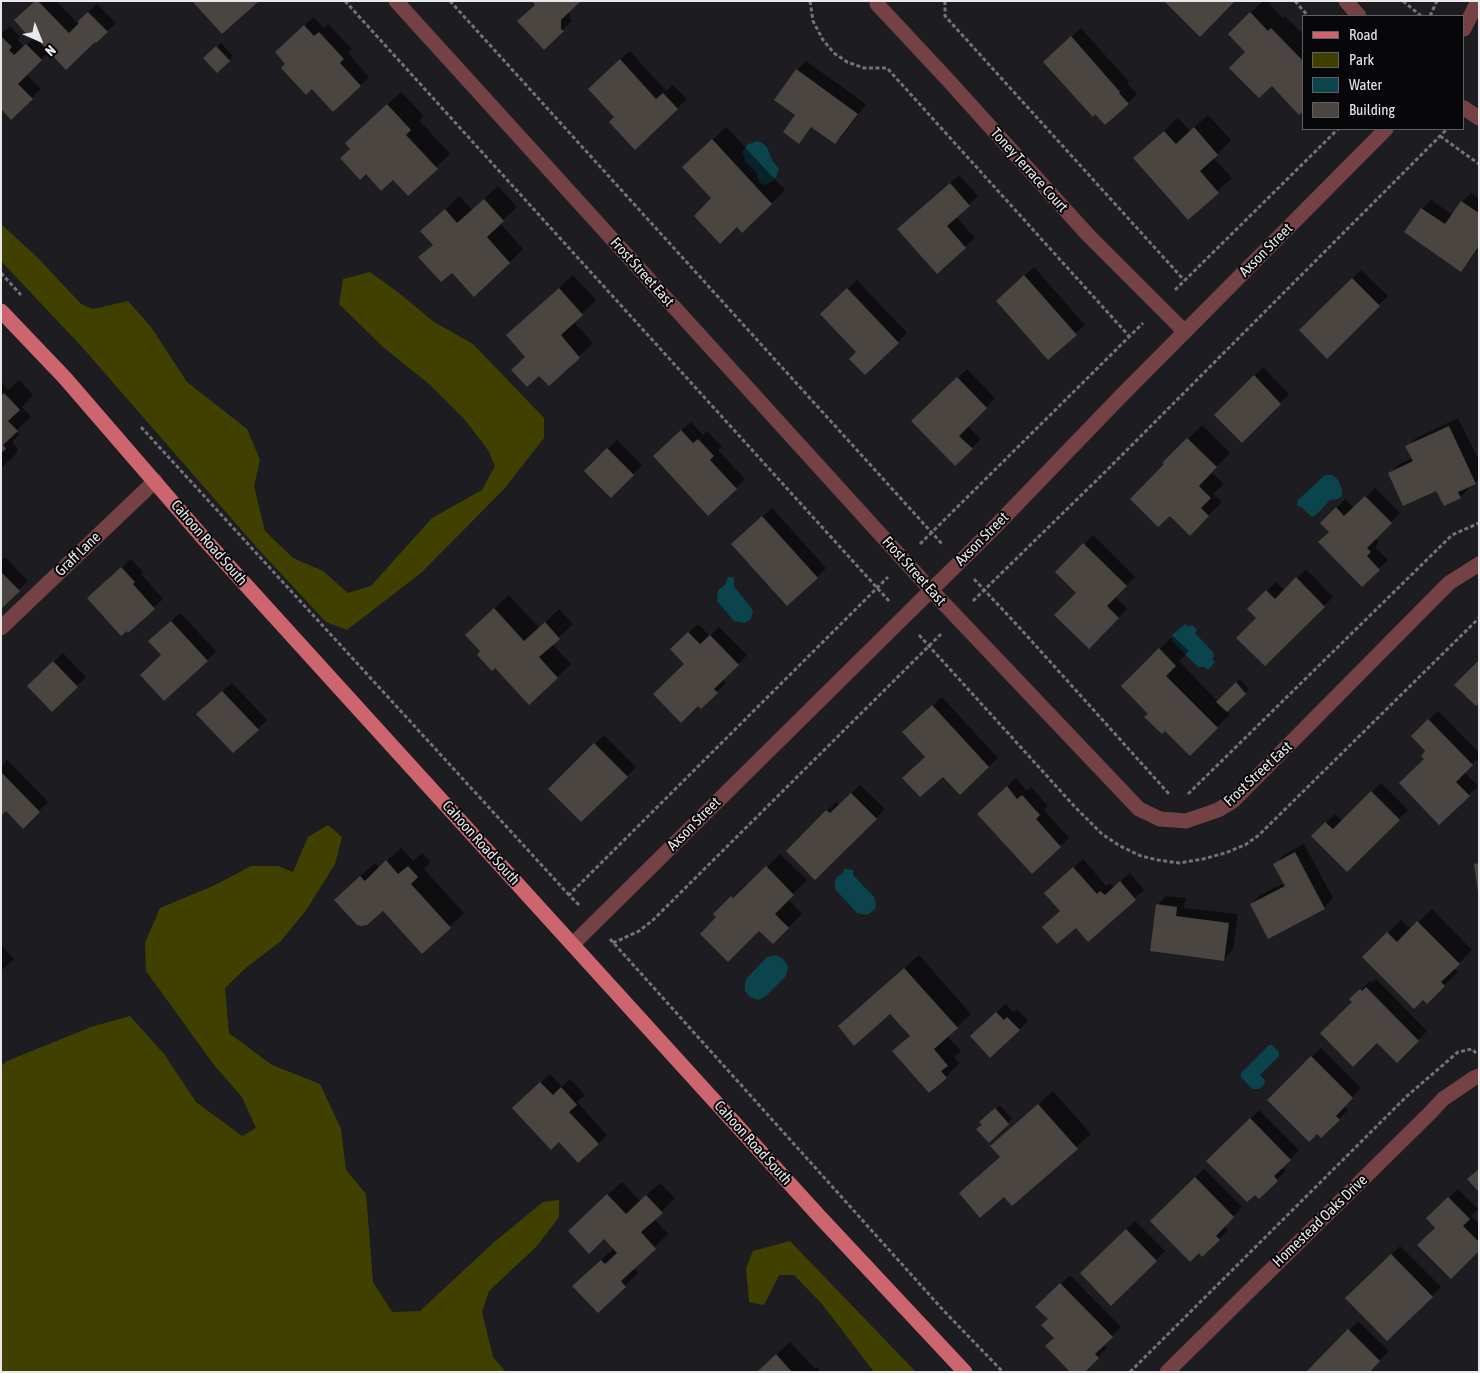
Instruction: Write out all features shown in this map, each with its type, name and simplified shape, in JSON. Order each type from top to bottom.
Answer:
[{"type":"main road","name":"Cahoon Road South","points":[[1,311],[65,378],[212,548],[819,1216],[965,1372]]},
{"type":"street","name":"Frost Street East","points":[[396,1],[931,590],[1139,809],[1160,819],[1186,821],[1218,810],[1234,802],[1449,583],[1479,564]]},
{"type":"street","points":[[1346,1],[1358,15]]},
{"type":"street","points":[[1465,27],[1478,1]]},
{"type":"street","name":"Toney Terrace Court","points":[[877,4],[1088,235],[1184,332]]},
{"type":"street","points":[[1465,109],[1479,118]]},
{"type":"street","name":"Axson Street","points":[[573,944],[959,563],[1184,332],[1385,130]]},
{"type":"street","name":"Graff Lane","points":[[1,628],[155,481]]},
{"type":"street","name":"Homestead Oaks Drive","points":[[1167,1372],[1443,1099],[1479,1076]]},
{"type":"path","points":[[450,1],[1171,796]]},
{"type":"path","points":[[810,1],[813,21],[823,40],[834,53],[847,62],[864,68],[888,68],[1129,336]]},
{"type":"path","points":[[945,1],[945,16],[1184,280]]},
{"type":"path","points":[[1295,1],[1307,15]]},
{"type":"path","points":[[1403,1],[1420,15]]},
{"type":"path","points":[[1430,15],[1437,1]]},
{"type":"path","points":[[570,895],[1184,280],[1337,130]]},
{"type":"path","points":[[614,943],[639,931],[653,920],[1107,470],[1446,130]]},
{"type":"path","points":[[1440,136],[1479,164]]},
{"type":"path","points":[[1,273],[21,295]]},
{"type":"path","points":[[140,426],[614,943],[936,1303],[1003,1372]]},
{"type":"path","points":[[1184,798],[1452,535],[1479,523]]},
{"type":"path","points":[[1130,1372],[1407,1096],[1458,1052],[1472,1049],[1479,1056]]},
{"type":"green space","points":[[1,224],[38,258],[81,304],[93,309],[128,301],[151,327],[187,382],[247,429],[260,460],[254,486],[265,531],[293,558],[323,571],[348,593],[371,586],[432,518],[482,490],[495,466],[488,450],[465,420],[429,384],[383,347],[339,304],[343,279],[370,272],[434,322],[473,344],[544,418],[544,438],[505,488],[422,572],[347,630],[326,622],[259,550],[82,347],[1,261]]},
{"type":"green space","points":[[328,825],[342,837],[335,864],[307,909],[281,941],[247,967],[225,988],[229,1033],[272,1065],[320,1084],[341,1129],[346,1170],[366,1194],[373,1282],[392,1312],[420,1311],[493,1243],[543,1202],[559,1200],[559,1217],[537,1246],[489,1291],[482,1312],[493,1357],[506,1372],[1,1372],[1,1066],[7,1061],[91,1027],[130,1016],[164,1054],[196,1102],[242,1136],[256,1128],[242,1097],[214,1065],[146,971],[145,943],[160,908],[213,886],[251,866],[278,866],[293,872],[308,837]]},
{"type":"green space","points":[[790,1241],[916,1372],[874,1372],[822,1304],[794,1275],[779,1275],[764,1305],[749,1302],[746,1268],[753,1251]]},
{"type":"water","points":[[756,141],[761,142],[767,147],[772,160],[779,169],[773,181],[765,185],[759,182],[756,172],[746,162],[743,154],[747,145]]},
{"type":"water","points":[[1325,475],[1332,475],[1338,480],[1342,489],[1342,496],[1338,499],[1330,500],[1312,517],[1300,506],[1297,506],[1298,500]]},
{"type":"water","points":[[728,577],[733,577],[734,586],[752,609],[753,613],[750,620],[744,623],[734,621],[717,601],[718,590],[725,585]]},
{"type":"water","points":[[1185,624],[1189,627],[1192,625],[1197,630],[1195,633],[1213,652],[1214,657],[1212,659],[1215,662],[1208,670],[1205,667],[1198,667],[1172,641],[1172,635]]},
{"type":"water","points":[[844,869],[853,870],[853,875],[874,897],[875,909],[869,914],[857,913],[835,889],[835,881],[843,873]]},
{"type":"water","points":[[776,955],[783,959],[788,967],[786,976],[766,996],[758,1000],[750,997],[745,991],[747,978],[767,957]]},
{"type":"water","points":[[1269,1045],[1272,1045],[1279,1052],[1279,1056],[1260,1075],[1265,1080],[1264,1085],[1259,1089],[1252,1089],[1241,1077],[1241,1073]]},
{"type":"building","points":[[35,1],[38,1],[69,33],[88,12],[108,32],[66,70],[32,34],[29,37],[14,20]]},
{"type":"building","points":[[192,1],[259,1],[222,34]]},
{"type":"building","points":[[532,1],[581,1],[561,20],[561,29],[564,31],[544,50],[517,21],[535,5]]},
{"type":"building","points":[[1164,1],[1235,1],[1200,37]]},
{"type":"building","points":[[1250,12],[1268,31],[1271,28],[1302,60],[1302,112],[1299,115],[1272,86],[1259,98],[1229,68],[1245,52],[1228,34]]},
{"type":"building","points":[[304,25],[314,36],[319,32],[344,59],[340,63],[361,86],[333,112],[312,89],[306,95],[281,68],[285,64],[275,52]]},
{"type":"building","points":[[1,36],[12,47],[9,50],[14,55],[26,44],[42,60],[18,84],[33,99],[11,120],[1,109]]},
{"type":"building","points":[[1071,36],[1129,104],[1105,125],[1095,114],[1093,117],[1043,62]]},
{"type":"building","points":[[216,46],[230,61],[217,73],[203,58]]},
{"type":"building","points":[[620,59],[656,99],[663,93],[678,109],[635,150],[609,122],[614,117],[588,89]]},
{"type":"building","points":[[796,69],[858,114],[835,144],[811,127],[799,144],[783,132],[795,115],[774,100]]},
{"type":"building","points":[[387,104],[411,130],[406,135],[438,169],[408,196],[393,180],[381,191],[366,174],[360,180],[340,158],[350,149],[345,143]]},
{"type":"building","points":[[1194,127],[1218,155],[1200,171],[1219,193],[1188,220],[1133,158],[1164,131],[1176,144]]},
{"type":"building","points":[[712,139],[772,204],[742,233],[737,227],[720,244],[694,216],[711,198],[682,167]]},
{"type":"building","points":[[950,183],[970,206],[947,226],[966,248],[937,274],[897,229]]},
{"type":"building","points":[[484,199],[504,221],[487,237],[510,263],[474,297],[452,273],[441,282],[418,257],[433,245],[420,231],[445,209],[457,223]]},
{"type":"building","points":[[1461,201],[1479,213],[1479,246],[1461,272],[1404,232],[1421,208],[1445,224]]},
{"type":"building","points":[[1024,275],[1077,335],[1048,360],[996,301]]},
{"type":"building","points":[[1352,278],[1380,306],[1327,359],[1299,330]]},
{"type":"building","points":[[559,288],[583,315],[561,335],[580,358],[549,386],[539,376],[527,387],[511,370],[525,357],[506,335]]},
{"type":"building","points":[[847,288],[899,343],[865,375],[849,359],[856,352],[820,314]]},
{"type":"building","points":[[1254,375],[1281,404],[1242,443],[1214,415]]},
{"type":"building","points":[[957,377],[987,408],[959,436],[973,449],[955,466],[911,421]]},
{"type":"building","points":[[4,393],[20,410],[8,421],[18,431],[3,445],[6,449],[1,453],[1,396]]},
{"type":"building","points":[[1449,426],[1476,484],[1458,492],[1461,498],[1444,506],[1436,491],[1403,506],[1388,473],[1413,461],[1405,446]]},
{"type":"building","points":[[681,430],[693,443],[698,439],[714,456],[710,460],[737,489],[708,516],[653,456]]},
{"type":"building","points":[[1187,438],[1217,467],[1199,486],[1211,498],[1201,508],[1209,516],[1190,536],[1170,516],[1158,527],[1130,499]]},
{"type":"building","points":[[607,448],[634,475],[611,498],[584,471]]},
{"type":"building","points":[[1365,496],[1392,523],[1367,548],[1371,552],[1367,556],[1380,570],[1362,587],[1318,542],[1329,532],[1320,523],[1336,507],[1344,516]]},
{"type":"building","points":[[762,516],[818,578],[787,606],[731,544]]},
{"type":"building","points":[[1083,543],[1127,586],[1107,606],[1119,618],[1089,649],[1054,615],[1076,593],[1055,572]]},
{"type":"building","points":[[121,567],[155,609],[128,633],[127,631],[121,636],[87,598]]},
{"type":"building","points":[[1,572],[20,591],[1,609]]},
{"type":"building","points":[[1296,577],[1325,607],[1265,666],[1236,638],[1256,618],[1247,609],[1266,590],[1275,599]]},
{"type":"building","points":[[494,608],[524,641],[545,622],[560,639],[539,657],[558,678],[529,705],[495,668],[492,671],[477,655],[480,651],[465,635]]},
{"type":"building","points":[[171,621],[208,661],[164,701],[140,675],[161,655],[148,641]]},
{"type":"building","points":[[688,632],[700,644],[710,635],[739,665],[714,689],[718,693],[701,709],[698,706],[681,723],[653,694],[684,664],[670,649]]},
{"type":"building","points":[[1159,648],[1176,666],[1166,676],[1218,728],[1190,756],[1165,731],[1162,734],[1144,717],[1148,714],[1121,686]]},
{"type":"building","points":[[1479,660],[1479,703],[1476,706],[1454,685]]},
{"type":"building","points":[[53,661],[78,687],[52,712],[27,686]]},
{"type":"building","points":[[1236,682],[1246,694],[1227,712],[1216,702]]},
{"type":"building","points":[[222,691],[259,730],[233,753],[196,714]]},
{"type":"building","points":[[932,705],[989,767],[960,795],[943,777],[920,797],[902,778],[925,757],[902,732]]},
{"type":"building","points":[[1428,719],[1473,765],[1456,782],[1470,796],[1439,825],[1399,783],[1424,759],[1421,756],[1425,751],[1411,736]]},
{"type":"building","points":[[594,743],[628,777],[581,822],[548,789]]},
{"type":"building","points":[[1,772],[40,812],[23,829],[6,811],[1,816]]},
{"type":"building","points":[[1007,786],[1017,799],[1022,795],[1040,815],[1036,819],[1061,847],[1032,874],[977,814]]},
{"type":"building","points":[[1371,791],[1400,820],[1347,872],[1311,836],[1325,822],[1333,829]]},
{"type":"building","points":[[851,793],[877,819],[815,880],[786,851],[826,810],[830,813]]},
{"type":"building","points":[[1295,852],[1325,909],[1268,939],[1250,904],[1285,886],[1273,864]]},
{"type":"building","points":[[386,860],[398,874],[408,866],[418,877],[411,884],[451,928],[422,954],[383,911],[367,925],[361,926],[357,925],[334,900],[360,876],[365,881]]},
{"type":"building","points":[[1479,863],[1479,892],[1478,892],[1474,864]]},
{"type":"building","points":[[766,866],[794,895],[775,914],[789,928],[773,944],[759,931],[728,962],[700,934],[716,917],[713,914],[731,896],[733,898]]},
{"type":"building","points":[[1073,867],[1097,894],[1100,891],[1105,895],[1120,881],[1136,900],[1088,942],[1076,928],[1057,944],[1042,927],[1060,911],[1044,893]]},
{"type":"building","points":[[1156,904],[1177,907],[1176,916],[1229,923],[1224,961],[1150,951]]},
{"type":"building","points":[[1417,921],[1460,964],[1441,982],[1445,986],[1427,1004],[1423,1000],[1414,1009],[1362,957],[1387,932],[1397,942]]},
{"type":"building","points":[[904,968],[958,1028],[934,1049],[948,1066],[941,1071],[947,1078],[929,1093],[892,1051],[910,1036],[890,1014],[854,1046],[838,1026]]},
{"type":"building","points":[[1366,987],[1419,1041],[1397,1063],[1377,1043],[1353,1067],[1320,1033],[1352,1002],[1349,999],[1360,989],[1362,991]]},
{"type":"building","points":[[996,1012],[1004,1020],[1007,1017],[1020,1030],[990,1058],[970,1036]]},
{"type":"building","points":[[1311,1056],[1353,1098],[1336,1116],[1340,1120],[1321,1138],[1317,1134],[1309,1142],[1267,1100]]},
{"type":"building","points":[[540,1082],[553,1095],[561,1087],[577,1105],[569,1112],[599,1144],[578,1163],[559,1142],[551,1150],[512,1108]]},
{"type":"building","points":[[1038,1104],[1078,1149],[1012,1206],[1004,1197],[980,1218],[959,1193],[1000,1157],[990,1146]]},
{"type":"building","points":[[995,1108],[1009,1124],[989,1143],[976,1129],[982,1125],[979,1122]]},
{"type":"building","points":[[1250,1118],[1291,1160],[1274,1176],[1278,1181],[1259,1199],[1255,1195],[1247,1202],[1206,1161]]},
{"type":"building","points":[[1479,1169],[1479,1192],[1467,1179]]},
{"type":"building","points":[[1195,1177],[1234,1217],[1216,1236],[1220,1240],[1202,1257],[1199,1253],[1190,1262],[1150,1221]]},
{"type":"building","points":[[607,1194],[626,1214],[646,1195],[663,1213],[641,1232],[656,1249],[621,1281],[626,1287],[598,1313],[572,1286],[601,1260],[605,1264],[617,1253],[604,1239],[589,1254],[568,1231]]},
{"type":"building","points":[[1448,1197],[1470,1219],[1463,1226],[1479,1242],[1479,1251],[1451,1279],[1417,1245],[1435,1228],[1426,1218]]},
{"type":"building","points":[[1126,1229],[1157,1261],[1111,1306],[1080,1273]]},
{"type":"building","points":[[1391,1254],[1433,1297],[1387,1341],[1345,1298]]},
{"type":"building","points":[[1060,1283],[1113,1337],[1095,1354],[1099,1358],[1085,1372],[1070,1372],[1045,1346],[1054,1338],[1041,1325],[1048,1319],[1035,1307]]},
{"type":"building","points":[[1348,1329],[1380,1361],[1370,1372],[1306,1372]]},
{"type":"building","points":[[776,1354],[792,1372],[757,1372]]}]
